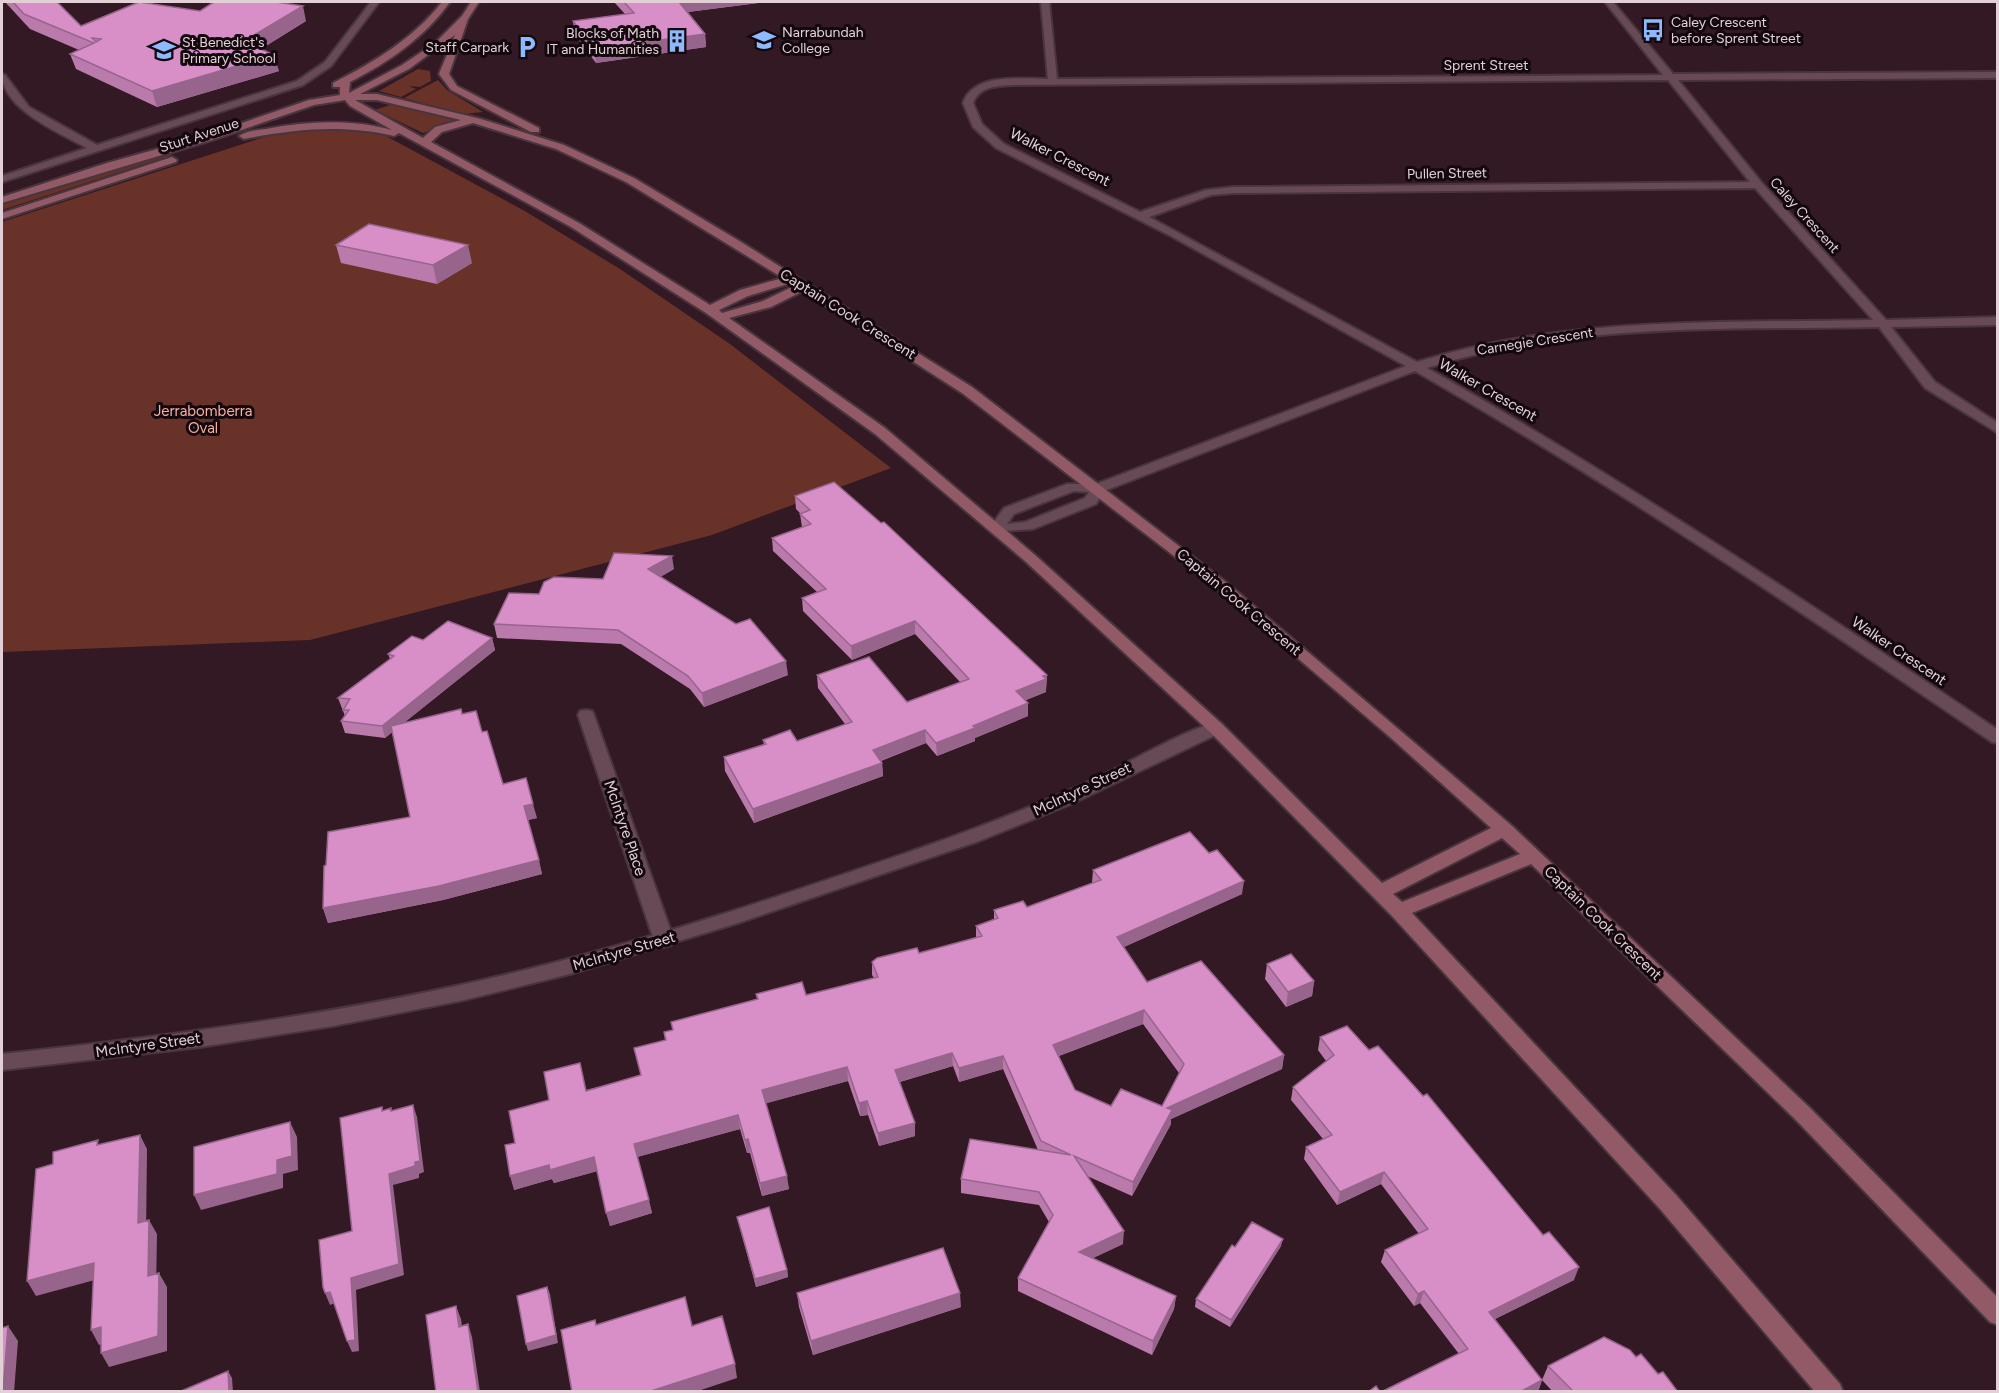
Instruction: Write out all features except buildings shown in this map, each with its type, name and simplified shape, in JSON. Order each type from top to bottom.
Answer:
[{"type":"main road","name":"Sturt Avenue","points":[[2,200],[261,116],[345,80],[382,60],[415,37],[447,2]]},
{"type":"main road","points":[[475,2],[444,74],[451,85],[604,166]]},
{"type":"main road","name":"Sturt Avenue","points":[[2,216],[244,136],[346,97],[400,70],[430,51],[468,14]]},
{"type":"main road","points":[[345,80],[343,86],[346,97],[353,104],[575,225],[715,313],[880,431],[1096,616],[1216,728],[1399,911],[1668,1202],[1831,1392]]},
{"type":"main road","name":"Captain Cook Crescent","points":[[102,168],[208,138],[308,103],[371,96],[477,121],[540,140],[604,166],[967,390],[1098,488],[1222,586],[1534,856],[1803,1114],[1998,1314]]},
{"type":"main road","points":[[426,142],[430,135],[442,128],[477,121]]},
{"type":"main road","points":[[244,136],[301,126],[341,124],[373,127],[426,142]]},
{"type":"main road","points":[[715,313],[767,304],[797,283]]},
{"type":"main road","points":[[1381,892],[1505,829]]},
{"type":"main road","points":[[1399,911],[1534,856]]},
{"type":"street","name":"Sturt Avenue","points":[[2,179],[283,90],[309,78],[328,64],[375,2]]},
{"type":"street","points":[[1045,2],[1053,82]]},
{"type":"street","name":"Caley Crescent","points":[[1609,2],[1758,184],[1882,323],[1930,385],[1998,429]]},
{"type":"street","name":"Sprent Street","points":[[976,90],[1006,83],[1053,82],[1998,75]]},
{"type":"street","points":[[2,77],[25,109],[96,149]]},
{"type":"street","name":"Walker Crescent","points":[[976,90],[969,99],[972,116],[982,130],[1000,146],[1140,216],[1518,425],[1771,584],[1998,738]]},
{"type":"street","name":"Pullen Street","points":[[1140,216],[1210,192],[1234,190],[1758,184]]},
{"type":"street","name":"Carnegie Crescent","points":[[996,528],[1009,511],[1072,487],[1098,488],[1415,367],[1450,356],[1527,339],[1612,329],[1998,321]]},
{"type":"street","name":"Carnegie Crescent","points":[[996,528],[1028,526],[1091,501],[1098,488]]},
{"type":"street","name":"McIntyre Place","points":[[586,715],[664,940]]},
{"type":"street","name":"McIntyre Street","points":[[2,1062],[106,1052],[255,1030],[416,1002],[529,977],[664,940],[920,854],[1044,809],[1216,728]]},
{"type":"green space","points":[[418,69],[430,71],[431,81],[420,87],[409,86],[416,89],[401,97],[379,91]]},
{"type":"green space","points":[[438,80],[447,90],[483,112],[463,114],[404,98]]},
{"type":"green space","points":[[393,104],[455,120],[423,133],[375,110]]},
{"type":"green space","name":"Jerrabomberra Oval","points":[[330,127],[373,131],[386,136],[523,210],[620,269],[730,344],[891,468],[712,535],[310,640],[2,652],[2,222],[271,135]]},
{"type":"green space","points":[[169,153],[172,155],[2,210],[2,203]]},
{"type":"place","name":"Caley Crescent before Sprent Street","points":[[1653,30]]},
{"type":"place","name":"Narrabundah College","points":[[764,40]]},
{"type":"place","name":"Blocks of Math IT and Humanities","points":[[677,41]]},
{"type":"place","name":"Staff Carpark","points":[[527,47]]},
{"type":"place","name":"St Benedict's Primary School","points":[[164,50]]}]
